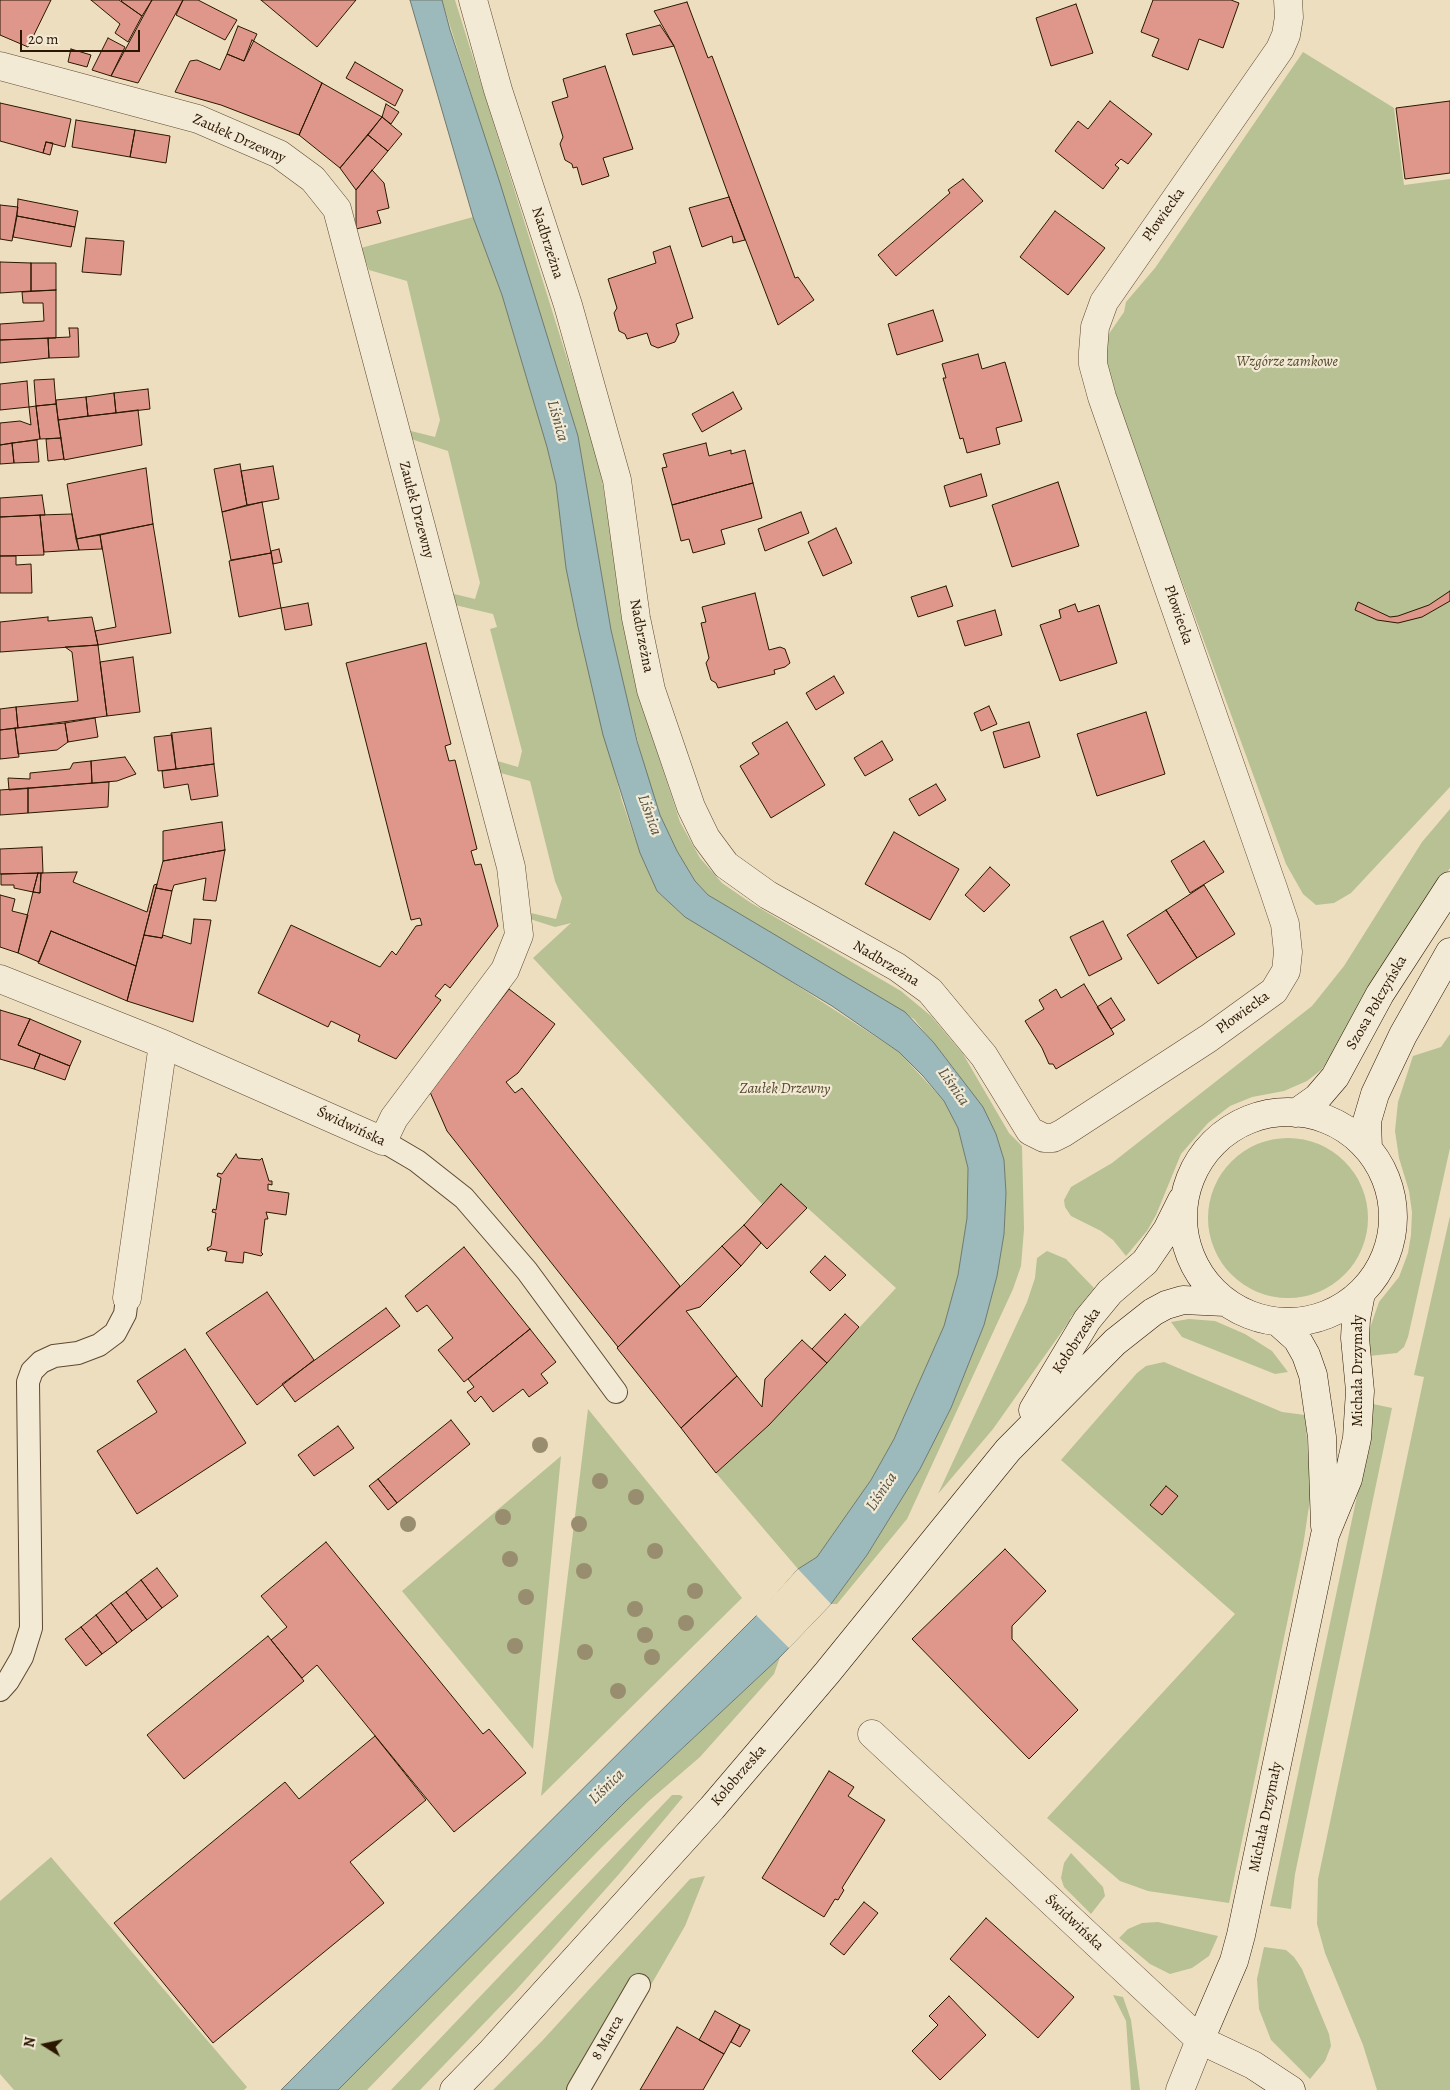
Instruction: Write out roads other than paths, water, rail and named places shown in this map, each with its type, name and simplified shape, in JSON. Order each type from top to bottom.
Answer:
[{"type":"street","name":"Nadbrzeżna","points":[[473,0],[498,90],[568,305],[617,480],[636,618],[651,690],[691,807],[706,838],[726,865],[768,895],[897,968],[930,991],[984,1056],[1030,1131]]},
{"type":"street","name":"Płowiecka","points":[[1030,1131],[1044,1138],[1053,1138],[1063,1133],[1209,1038],[1274,991],[1286,971],[1288,952],[1282,915],[1102,396],[1093,364],[1093,352],[1095,327],[1104,302],[1280,49],[1286,36],[1289,17],[1288,0]]},
{"type":"street","name":"Zaułek Drzewny","points":[[0,66],[198,119],[279,154],[314,179],[337,209],[511,867],[519,934],[505,970],[394,1118],[383,1141]]},
{"type":"street","name":"Szosa Połczyńska","points":[[1296,1112],[1317,1098],[1335,1076],[1380,994],[1450,886]]},
{"type":"street","points":[[1368,1149],[1367,1121],[1376,1094],[1404,1035],[1450,952]]},
{"type":"street","name":"Świdwińska","points":[[0,979],[163,1044],[383,1141]]},
{"type":"street","points":[[127,1298],[163,1044]]},
{"type":"street","points":[[1186,1190],[1184,1232],[1189,1252],[1210,1288],[1226,1302],[1241,1312],[1278,1322],[1301,1322],[1323,1317],[1343,1307],[1361,1293],[1376,1276],[1386,1256],[1392,1234],[1393,1211],[1389,1189],[1381,1167],[1368,1149],[1353,1134],[1336,1124],[1316,1116],[1296,1112]]},
{"type":"street","name":"Kołobrzeska","points":[[1008,1450],[1087,1320],[1110,1292],[1145,1262],[1167,1230],[1194,1171],[1205,1153],[1219,1138],[1236,1126],[1255,1118],[1276,1113],[1296,1112]]},
{"type":"street","name":"Michała Drzymały","points":[[1180,2090],[1234,1961],[1244,1926],[1326,1535],[1348,1479],[1357,1438],[1360,1391],[1355,1338],[1356,1319],[1361,1293]]},
{"type":"street","name":"Kołobrzeska","points":[[454,2090],[492,2051],[712,1808],[827,1673],[1008,1450],[1114,1342],[1154,1312],[1183,1300],[1226,1302]]},
{"type":"street","name":"Michała Drzymały","points":[[1278,1322],[1296,1339],[1306,1355],[1313,1375],[1322,1437],[1326,1535]]},
{"type":"street","name":"Świdwińska","points":[[872,1734],[1200,2040],[1254,2066],[1291,2090]]},
{"type":"lane","name":"Świdwińska","points":[[383,1141],[417,1161],[464,1198],[527,1272],[616,1392]]},
{"type":"lane","points":[[0,1690],[8,1681],[22,1657],[31,1628],[28,1382],[32,1371],[41,1362],[54,1356],[99,1346],[115,1333],[125,1314],[127,1298]]},
{"type":"lane","name":"8 Marca","points":[[578,2090],[639,1985]]},
{"type":"water","name":"Liśnica","points":[[410,0],[442,0],[500,183],[578,436],[611,630],[637,741],[660,815],[677,851],[695,881],[708,895],[905,1012],[934,1043],[983,1107],[996,1134],[1004,1160],[1006,1193],[1004,1234],[997,1276],[984,1325],[951,1408],[920,1469],[867,1555],[831,1604],[780,1657],[626,1801],[338,2090],[281,2090],[763,1609],[798,1569],[817,1557],[871,1480],[894,1439],[944,1326],[958,1275],[967,1218],[968,1168],[958,1128],[944,1101],[923,1076],[899,1052],[832,1006],[685,917],[657,891],[640,853],[603,735],[566,568],[556,484],[547,447],[502,295],[473,217]]},
{"type":"park label","name":"Wzgórze zamkowe","points":[[1287,362]]}]
